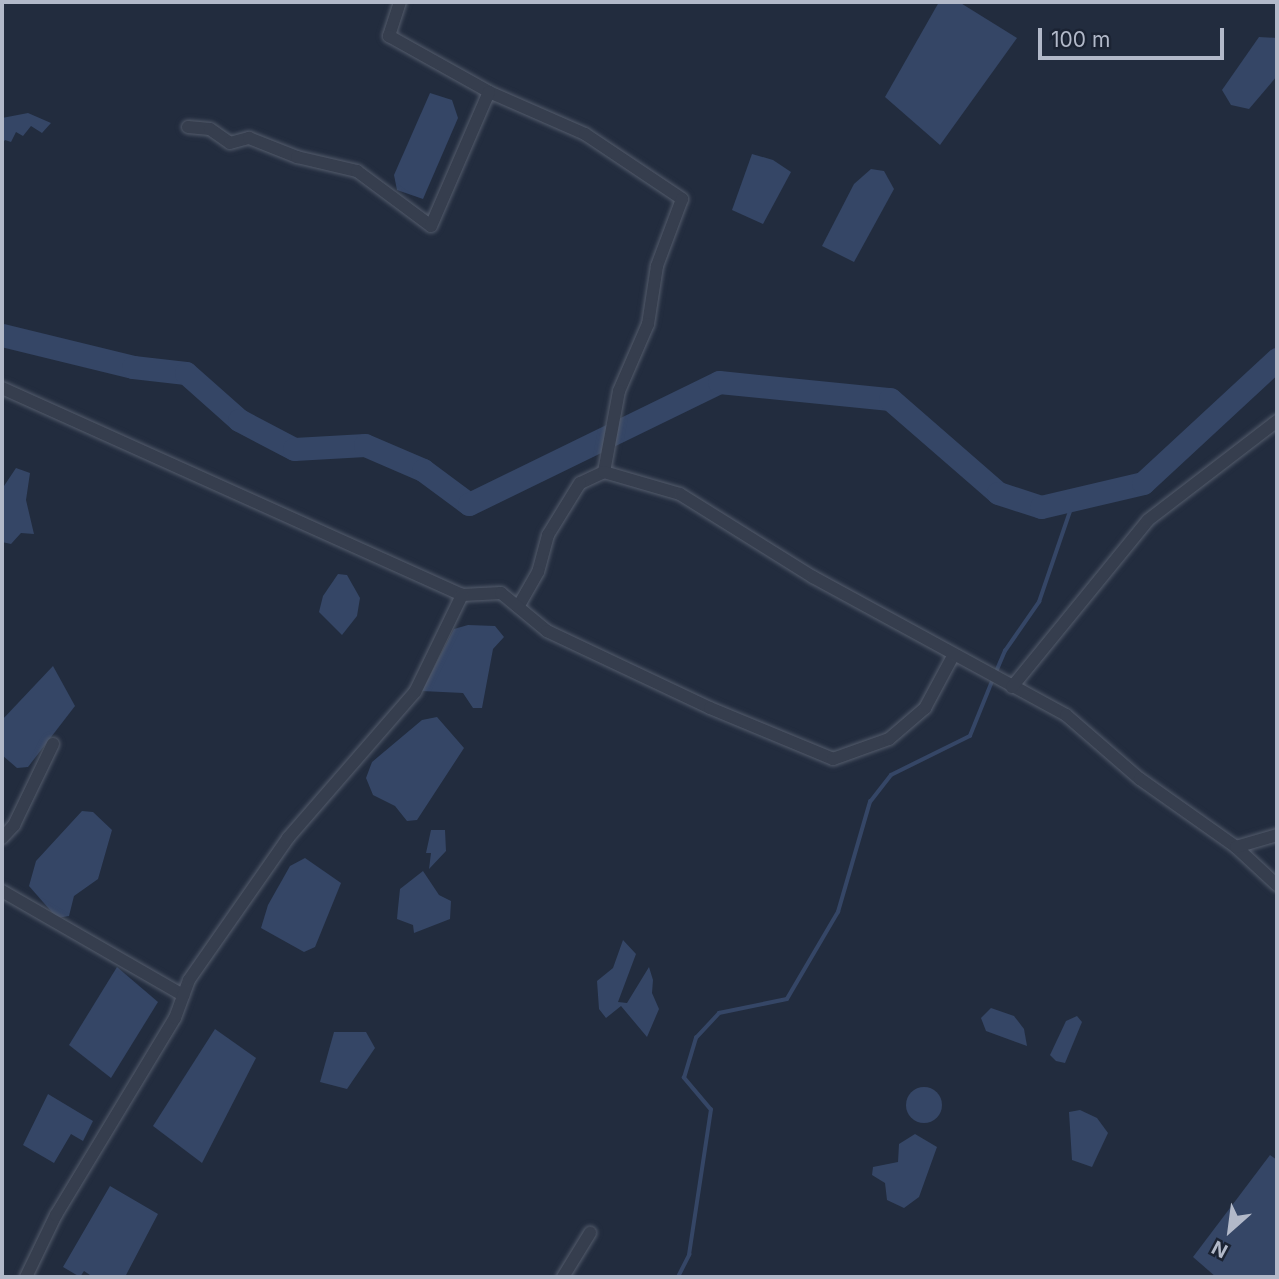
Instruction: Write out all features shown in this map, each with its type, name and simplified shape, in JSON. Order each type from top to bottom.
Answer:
[{"type":"street","points":[[400,2],[389,36],[489,92],[585,134],[682,199],[657,267],[648,324],[619,391],[604,472]]},
{"type":"street","points":[[188,127],[210,129],[230,143],[249,138],[297,157],[357,171],[431,226],[489,92]]},
{"type":"street","points":[[2,388],[462,595],[501,593],[547,631],[710,708],[833,759],[889,739],[907,724],[925,708],[953,656]]},
{"type":"street","points":[[1012,687],[1148,520],[1277,421]]},
{"type":"street","points":[[518,607],[538,572],[548,535],[580,483],[604,472],[680,494],[813,577],[953,656],[1066,715],[1140,779],[1236,847],[1277,885]]},
{"type":"street","points":[[26,1277],[56,1215],[175,1018],[189,980],[288,838],[415,692],[462,595]]},
{"type":"street","points":[[2,838],[14,825],[53,744]]},
{"type":"street","points":[[1236,847],[1277,835]]},
{"type":"street","points":[[2,891],[183,995]]},
{"type":"street","points":[[563,1277],[590,1233]]},
{"type":"water","points":[[939,2],[959,2],[1017,38],[940,145],[885,97]]},
{"type":"water","points":[[1259,37],[1277,38],[1277,76],[1249,109],[1231,105],[1222,90]]},
{"type":"water","points":[[430,93],[452,100],[458,118],[423,199],[397,190],[394,175]]},
{"type":"water","points":[[28,113],[51,123],[42,133],[31,126],[23,136],[16,132],[11,142],[5,140],[2,144],[2,118]]},
{"type":"water","points":[[752,154],[773,160],[791,172],[763,224],[732,210]]},
{"type":"water","points":[[871,169],[884,171],[894,189],[854,262],[822,246],[854,184]]},
{"type":"water","points":[[16,468],[30,473],[26,500],[34,534],[21,533],[11,544],[2,542],[2,489]]},
{"type":"water","points":[[338,574],[347,575],[360,598],[357,616],[342,635],[319,612],[323,596]]},
{"type":"water","points":[[468,625],[495,626],[504,637],[493,649],[482,708],[473,708],[463,693],[422,691],[454,629]]},
{"type":"water","points":[[53,666],[75,706],[28,767],[17,768],[2,755],[2,720]]},
{"type":"water","points":[[437,717],[464,748],[417,820],[407,821],[395,806],[373,795],[366,778],[372,762],[422,720]]},
{"type":"water","points":[[82,811],[93,812],[112,830],[98,879],[74,896],[69,916],[57,918],[29,886],[36,861]]},
{"type":"water","points":[[431,830],[445,830],[446,851],[429,869],[431,853],[426,853]]},
{"type":"water","points":[[305,858],[341,883],[315,947],[304,952],[261,928],[268,905],[290,866]]},
{"type":"water","points":[[423,871],[439,895],[451,901],[450,919],[414,933],[413,925],[397,919],[400,889]]},
{"type":"water","points":[[623,940],[636,954],[618,1002],[627,1003],[649,967],[653,980],[652,993],[659,1009],[647,1037],[621,1006],[606,1018],[599,1009],[597,981],[613,968]]},
{"type":"water","points":[[117,967],[158,1002],[111,1078],[69,1045]]},
{"type":"water","points":[[991,1008],[1014,1016],[1024,1029],[1027,1046],[986,1031],[981,1018]]},
{"type":"water","points":[[1077,1016],[1082,1022],[1065,1063],[1056,1061],[1050,1055],[1066,1021]]},
{"type":"water","points":[[215,1029],[256,1058],[202,1163],[153,1126]]},
{"type":"water","points":[[334,1032],[366,1032],[375,1048],[347,1089],[320,1082]]},
{"type":"water","points":[[924,1087],[937,1092],[942,1105],[937,1118],[924,1123],[911,1118],[906,1105],[911,1092]]},
{"type":"water","points":[[48,1094],[93,1121],[83,1141],[71,1134],[54,1163],[23,1145]]},
{"type":"water","points":[[1080,1110],[1097,1118],[1108,1133],[1092,1167],[1072,1160],[1069,1112]]},
{"type":"water","points":[[915,1134],[937,1147],[919,1197],[904,1208],[887,1200],[885,1183],[872,1175],[873,1167],[898,1162],[899,1144]]},
{"type":"water","points":[[1270,1155],[1277,1160],[1277,1277],[1216,1277],[1193,1257]]},
{"type":"water","points":[[110,1186],[158,1214],[125,1277],[93,1277],[84,1271],[80,1277],[63,1267]]},
{"type":"waterway","points":[[2,335],[133,367],[186,373],[239,420],[294,449],[365,445],[423,470],[469,504],[719,382],[890,399],[998,493],[1041,507],[1143,483],[1277,359]]},
{"type":"waterway","points":[[996,672],[1005,651],[1039,602],[1074,500]]},
{"type":"waterway","points":[[678,1277],[689,1255],[711,1110],[684,1078],[696,1038],[719,1013],[787,999],[838,912],[870,802],[891,775],[970,736],[993,679]]}]
